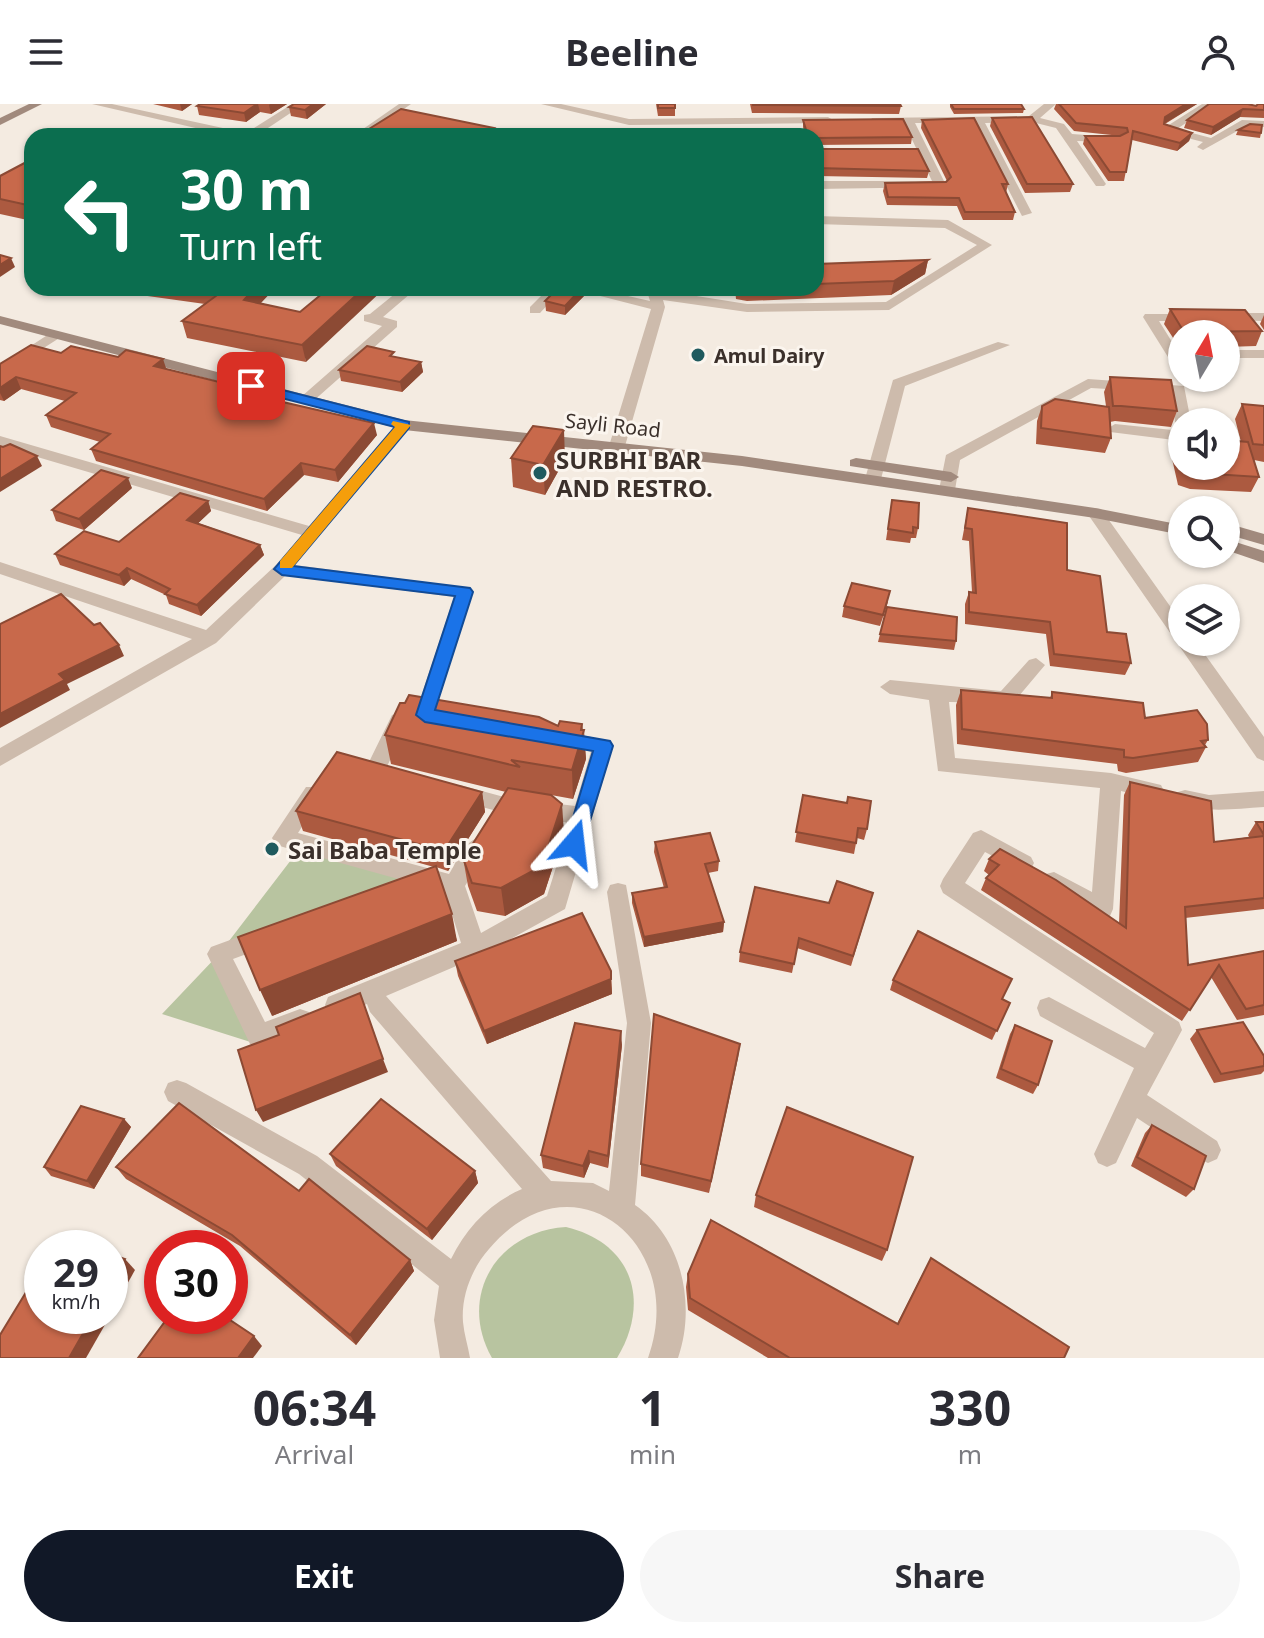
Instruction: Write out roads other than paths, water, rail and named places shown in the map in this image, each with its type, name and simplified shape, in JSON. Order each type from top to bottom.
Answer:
[{"type":"main road","points":[[0,122],[37,104]]},
{"type":"main road","points":[[0,309],[312,395],[434,419],[619,441]]},
{"type":"main road","name":"Sayli Road","points":[[0,320],[312,395],[404,425],[619,441],[875,472],[1168,527]]},
{"type":"main road","points":[[948,484],[1168,514]]},
{"type":"main road","points":[[1240,532],[1264,540]]},
{"type":"main road","points":[[1240,549],[1264,557]]},
{"type":"street","points":[[97,104],[207,128]]},
{"type":"street","points":[[260,128],[299,104]]},
{"type":"street","points":[[370,128],[406,104]]},
{"type":"street","points":[[546,104],[629,122],[836,120]]},
{"type":"street","points":[[629,128],[630,104]]},
{"type":"street","points":[[930,120],[932,104]]},
{"type":"street","points":[[1032,119],[1051,104]]},
{"type":"street","points":[[1209,104],[1168,130],[1212,141]]},
{"type":"street","points":[[177,122],[195,110]]},
{"type":"street","points":[[978,119],[1026,213]]},
{"type":"street","points":[[865,120],[1032,119],[1060,126],[1100,184]]},
{"type":"street","points":[[824,185],[940,185],[908,120]]},
{"type":"street","points":[[793,121],[795,128]]},
{"type":"street","points":[[1195,151],[1246,122],[1264,124]]},
{"type":"street","points":[[1069,137],[1118,139]]},
{"type":"street","points":[[908,150],[923,150]]},
{"type":"street","points":[[619,441],[655,297],[733,306],[889,306],[986,245],[948,224],[824,220]]},
{"type":"street","points":[[312,395],[392,324],[371,319],[400,296]]},
{"type":"street","points":[[535,310],[548,296]]},
{"type":"street","points":[[730,296],[733,306]]},
{"type":"street","points":[[1168,346],[1150,317],[1264,317]]},
{"type":"street","points":[[1244,317],[1264,343]]},
{"type":"street","points":[[0,372],[57,335]]},
{"type":"street","points":[[875,472],[898,383],[1003,345]]},
{"type":"street","points":[[1240,354],[1264,354]]},
{"type":"street","points":[[948,484],[952,458],[1088,383],[1179,389],[1181,408]]},
{"type":"street","points":[[0,758],[209,638],[282,569],[404,425]]},
{"type":"street","points":[[1115,429],[1168,435]]},
{"type":"street","points":[[0,441],[314,533]]},
{"type":"street","points":[[1095,513],[1168,617]]},
{"type":"street","points":[[0,568],[209,638]]},
{"type":"street","points":[[282,569],[464,592],[432,716],[403,712],[382,773],[331,767],[283,838],[454,885]]},
{"type":"street","points":[[1196,656],[1264,753]]},
{"type":"street","points":[[890,687],[938,694],[1006,698],[1036,665]]},
{"type":"street","points":[[938,694],[945,765],[1111,781],[1209,803],[1264,799]]},
{"type":"street","points":[[293,927],[219,954],[259,1036],[474,948],[557,902],[603,746],[544,736]]},
{"type":"street","points":[[1107,1154],[1149,1063],[1170,1030],[951,886],[981,839],[1102,909],[1111,781]]},
{"type":"street","points":[[432,786],[496,818],[583,816]]},
{"type":"street","points":[[474,948],[454,885],[496,818]]},
{"type":"street","points":[[396,888],[426,878]]},
{"type":"street","points":[[618,892],[639,1023],[621,1211]]},
{"type":"street","points":[[379,1004],[545,1195]]},
{"type":"street","points":[[1049,1008],[1149,1063]]},
{"type":"street","points":[[177,1092],[308,1165],[454,1280]]},
{"type":"street","points":[[1132,1100],[1208,1150]]},
{"type":"street","points":[[455,1358],[449,1341],[448,1302],[459,1263],[481,1231],[511,1208],[545,1195],[581,1195],[621,1211],[643,1229],[663,1261],[673,1298],[671,1339],[663,1358]]},
{"type":"place","name":"Amul Dairy","points":[[698,355]]},
{"type":"place","name":"SURBHI BAR AND RESTRO.","points":[[540,473]]},
{"type":"place","name":"Sai Baba Temple","points":[[272,849]]}]
